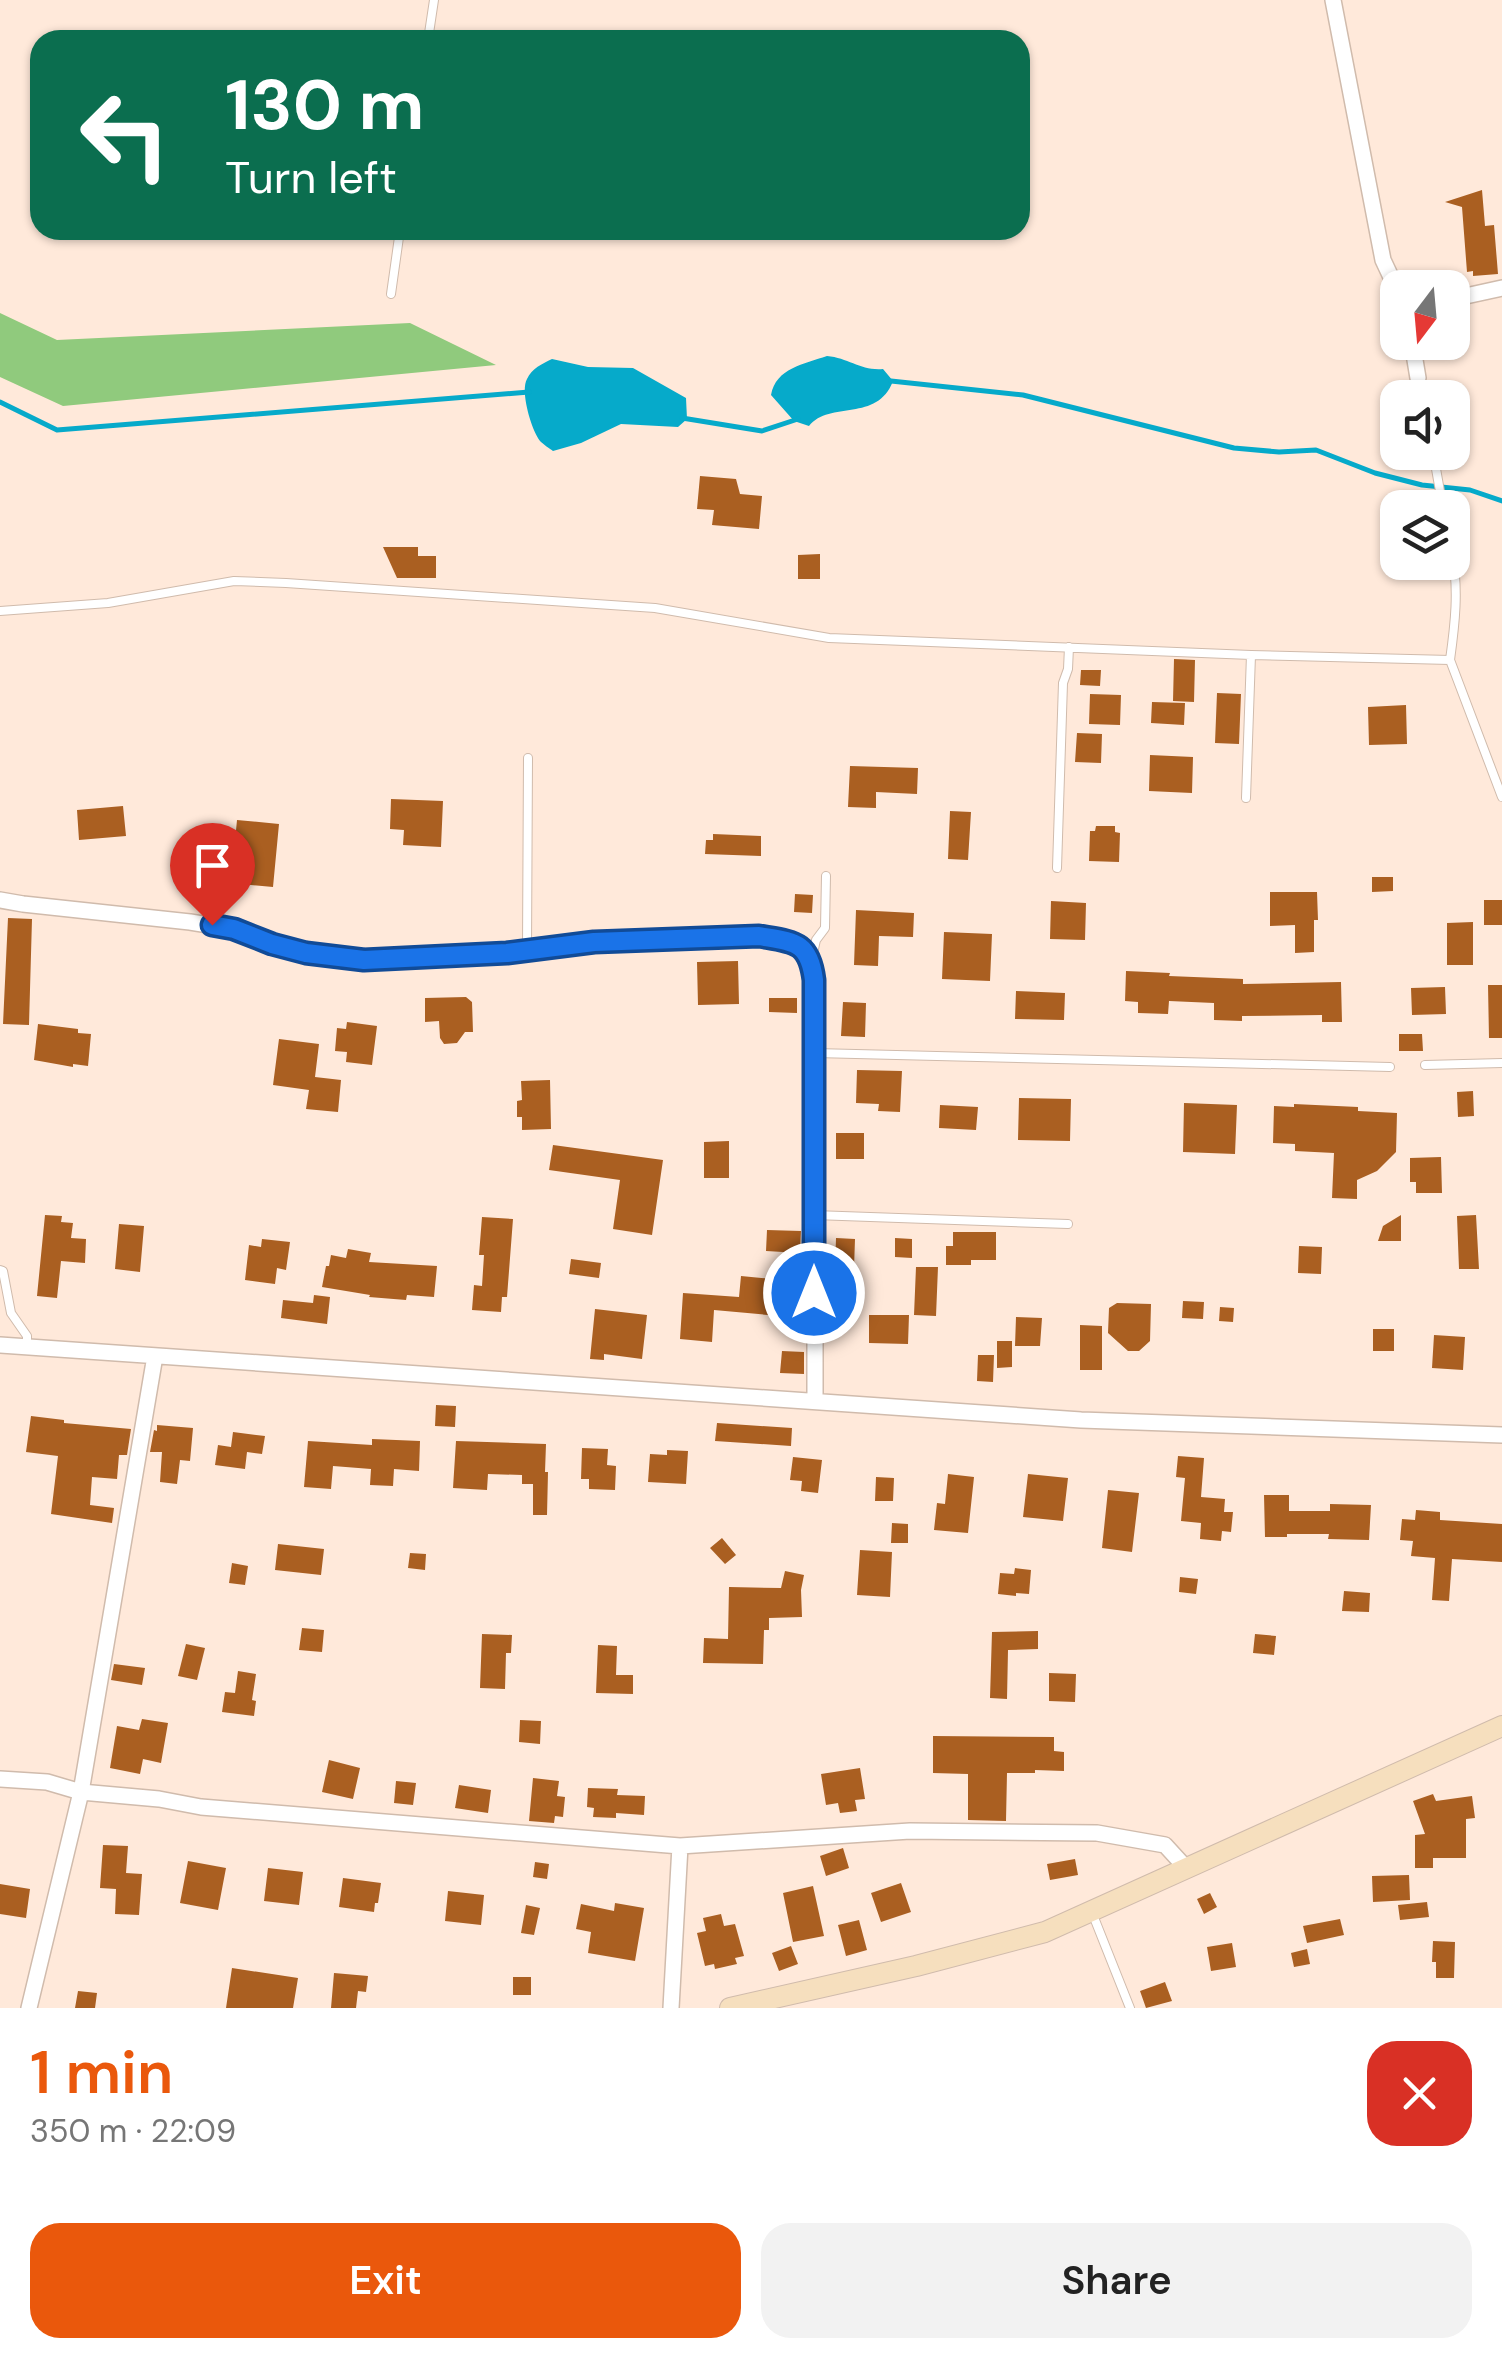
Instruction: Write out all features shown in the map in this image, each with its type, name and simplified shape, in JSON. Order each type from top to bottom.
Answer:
[{"type":"street","points":[[1333,0],[1388,270]]},
{"type":"street","points":[[1470,295],[1502,288]]},
{"type":"street","points":[[1415,360],[1418,378]]},
{"type":"street","points":[[0,900],[234,929],[272,944],[364,960],[594,942],[759,936],[802,947],[812,960],[814,980],[815,1400]]},
{"type":"street","points":[[0,1345],[1178,1425],[1502,1434]]},
{"type":"street","points":[[29,2008],[81,1792],[155,1356]]},
{"type":"street","points":[[734,2008],[1045,1932],[1502,1726]]},
{"type":"street","points":[[0,1779],[48,1782],[81,1792],[202,1807],[680,1846],[910,1831],[1097,1833],[1165,1845],[1187,1868]]},
{"type":"street","points":[[672,2008],[680,1846]]},
{"type":"lane","points":[[430,30],[434,0]]},
{"type":"lane","points":[[390,294],[398,240]]},
{"type":"lane","points":[[1457,580],[1450,660],[1502,797]]},
{"type":"lane","points":[[0,611],[108,603],[234,582],[286,583],[655,608],[829,638],[1450,660]]},
{"type":"lane","points":[[1058,868],[1063,683],[1070,647]]},
{"type":"lane","points":[[1246,798],[1251,654]]},
{"type":"lane","points":[[527,950],[528,758]]},
{"type":"lane","points":[[812,960],[816,940],[825,928],[826,876]]},
{"type":"lane","points":[[814,1054],[1390,1067]]},
{"type":"lane","points":[[1425,1066],[1502,1063]]},
{"type":"lane","points":[[814,1215],[1068,1224]]},
{"type":"lane","points":[[0,1270],[11,1313],[26,1336],[26,1347]]},
{"type":"lane","points":[[0,1308],[11,1313]]},
{"type":"lane","points":[[1092,1912],[1130,2008]]},
{"type":"green space","points":[[0,313],[57,340],[410,323],[496,365],[63,406],[0,377]]},
{"type":"water","points":[[827,356],[883,369],[893,381],[886,394],[865,407],[829,414],[809,426],[794,421],[771,395],[774,386],[792,368]]},
{"type":"water","points":[[552,359],[588,367],[633,368],[686,398],[687,419],[678,427],[621,424],[553,451],[537,435],[525,392],[532,372]]},
{"type":"building","points":[[1482,190],[1485,226],[1494,225],[1498,274],[1473,276],[1473,271],[1467,270],[1462,207],[1445,202]]},
{"type":"building","points":[[700,476],[736,479],[740,494],[762,496],[759,529],[712,525],[714,510],[697,509]]},
{"type":"building","points":[[383,547],[418,547],[418,556],[436,556],[436,578],[397,578]]},
{"type":"building","points":[[820,554],[820,579],[798,579],[798,555]]},
{"type":"building","points":[[1174,659],[1195,660],[1194,702],[1173,701]]},
{"type":"building","points":[[1081,670],[1101,670],[1100,686],[1080,685]]},
{"type":"building","points":[[1217,693],[1241,694],[1239,744],[1215,743]]},
{"type":"building","points":[[1090,694],[1121,695],[1120,725],[1089,724]]},
{"type":"building","points":[[1152,702],[1185,703],[1184,725],[1151,723]]},
{"type":"building","points":[[1406,705],[1407,744],[1369,745],[1368,707]]},
{"type":"building","points":[[1077,733],[1102,734],[1101,763],[1075,762]]},
{"type":"building","points":[[1150,755],[1193,757],[1192,793],[1149,791]]},
{"type":"building","points":[[850,766],[918,768],[917,794],[876,792],[876,808],[848,807]]},
{"type":"building","points":[[391,799],[443,801],[441,847],[403,845],[404,830],[390,829]]},
{"type":"building","points":[[123,806],[126,836],[79,840],[77,810]]},
{"type":"building","points":[[950,811],[971,812],[968,860],[948,859]]},
{"type":"building","points":[[237,820],[279,824],[273,887],[231,883]]},
{"type":"building","points":[[1096,826],[1115,826],[1115,832],[1120,833],[1119,862],[1089,861],[1090,831],[1095,831]]},
{"type":"building","points":[[713,834],[761,836],[761,856],[705,854],[706,840],[713,840]]},
{"type":"building","points":[[1372,877],[1393,877],[1393,891],[1372,892]]},
{"type":"building","points":[[1270,892],[1317,892],[1314,952],[1295,953],[1295,925],[1270,926]]},
{"type":"building","points":[[795,894],[813,895],[812,913],[794,912]]},
{"type":"building","points":[[1484,900],[1502,900],[1502,925],[1484,925]]},
{"type":"building","points":[[1051,901],[1086,903],[1085,940],[1050,939]]},
{"type":"building","points":[[856,910],[914,913],[913,937],[879,936],[878,966],[854,965]]},
{"type":"building","points":[[8,918],[32,919],[29,1025],[3,1024]]},
{"type":"building","points":[[1473,922],[1473,965],[1447,965],[1447,923]]},
{"type":"building","points":[[944,932],[992,934],[990,981],[942,979]]},
{"type":"building","points":[[738,961],[739,1004],[698,1005],[697,962]]},
{"type":"building","points":[[1126,971],[1243,979],[1243,984],[1341,982],[1342,1022],[1322,1022],[1322,1015],[1214,1020],[1214,1003],[1169,1001],[1168,1014],[1138,1013],[1138,1002],[1125,1001]]},
{"type":"building","points":[[1488,985],[1502,985],[1502,1038],[1489,1038]]},
{"type":"building","points":[[1445,987],[1446,1014],[1412,1015],[1411,988]]},
{"type":"building","points":[[1016,991],[1065,993],[1064,1020],[1015,1019]]},
{"type":"building","points":[[466,997],[472,1002],[473,1032],[465,1032],[457,1043],[444,1044],[439,1021],[425,1022],[425,998]]},
{"type":"building","points":[[769,998],[797,998],[797,1013],[769,1012]]},
{"type":"building","points":[[843,1002],[866,1003],[865,1037],[841,1036]]},
{"type":"building","points":[[347,1022],[377,1026],[372,1065],[346,1062],[347,1052],[335,1051],[337,1028],[346,1029]]},
{"type":"building","points":[[38,1024],[91,1034],[88,1066],[34,1060]]},
{"type":"building","points":[[1399,1034],[1422,1034],[1423,1051],[1399,1051]]},
{"type":"building","points":[[279,1039],[319,1044],[315,1077],[341,1080],[338,1112],[306,1109],[309,1090],[273,1085]]},
{"type":"building","points":[[857,1070],[902,1071],[900,1112],[878,1111],[879,1104],[856,1103]]},
{"type":"building","points":[[550,1080],[551,1129],[522,1130],[522,1117],[517,1117],[517,1101],[522,1100],[521,1081]]},
{"type":"building","points":[[1473,1091],[1474,1116],[1458,1117],[1457,1092]]},
{"type":"building","points":[[1019,1098],[1071,1099],[1070,1141],[1018,1140]]},
{"type":"building","points":[[1184,1103],[1237,1105],[1235,1154],[1183,1152]]},
{"type":"building","points":[[1294,1104],[1397,1113],[1396,1152],[1377,1171],[1357,1180],[1357,1199],[1332,1198],[1334,1153],[1295,1151],[1295,1144],[1273,1143],[1274,1106]]},
{"type":"building","points":[[940,1105],[978,1107],[976,1130],[939,1128]]},
{"type":"building","points":[[836,1133],[864,1133],[864,1159],[836,1159]]},
{"type":"building","points":[[729,1141],[729,1178],[704,1178],[704,1142]]},
{"type":"building","points":[[553,1145],[663,1160],[652,1235],[613,1229],[620,1180],[549,1170]]},
{"type":"building","points":[[1441,1157],[1442,1193],[1416,1193],[1416,1182],[1410,1182],[1410,1158]]},
{"type":"building","points":[[45,1215],[62,1216],[61,1222],[73,1223],[71,1238],[86,1239],[85,1263],[61,1261],[57,1298],[37,1296]]},
{"type":"building","points":[[1401,1215],[1401,1241],[1378,1241],[1383,1226]]},
{"type":"building","points":[[1476,1215],[1479,1269],[1459,1269],[1457,1216]]},
{"type":"building","points":[[482,1217],[513,1219],[507,1297],[502,1297],[501,1312],[472,1310],[474,1285],[482,1286]]},
{"type":"building","points":[[119,1224],[144,1226],[140,1272],[115,1269]]},
{"type":"building","points":[[767,1230],[801,1231],[800,1253],[766,1251]]},
{"type":"building","points":[[953,1232],[996,1232],[996,1260],[946,1265],[946,1246],[953,1246]]},
{"type":"building","points":[[836,1238],[855,1239],[854,1268],[835,1268]]},
{"type":"building","points":[[895,1238],[912,1239],[912,1258],[895,1257]]},
{"type":"building","points":[[262,1239],[290,1242],[286,1270],[277,1268],[275,1284],[245,1280],[249,1245],[261,1247]]},
{"type":"building","points":[[1299,1246],[1322,1247],[1321,1274],[1298,1273]]},
{"type":"building","points":[[348,1249],[371,1253],[369,1262],[437,1266],[434,1297],[369,1297],[322,1287],[331,1255],[346,1258]]},
{"type":"building","points":[[571,1259],[601,1263],[599,1278],[569,1274]]},
{"type":"building","points":[[916,1267],[938,1267],[936,1316],[914,1315]]},
{"type":"building","points":[[741,1276],[783,1280],[779,1316],[714,1310],[712,1342],[680,1339],[683,1293],[739,1297]]},
{"type":"building","points":[[314,1295],[330,1297],[327,1324],[281,1318],[283,1300],[313,1303]]},
{"type":"building","points":[[1183,1301],[1204,1302],[1203,1319],[1182,1318]]},
{"type":"building","points":[[1117,1303],[1151,1304],[1150,1341],[1139,1351],[1128,1351],[1108,1333],[1109,1308]]},
{"type":"building","points":[[1220,1307],[1234,1308],[1233,1322],[1219,1321]]},
{"type":"building","points":[[595,1309],[647,1315],[642,1359],[604,1354],[604,1360],[590,1359]]},
{"type":"building","points":[[869,1315],[909,1315],[908,1344],[869,1343]]},
{"type":"building","points":[[1016,1317],[1042,1318],[1040,1346],[1015,1346]]},
{"type":"building","points":[[1080,1325],[1102,1326],[1102,1370],[1080,1370]]},
{"type":"building","points":[[1373,1329],[1394,1329],[1394,1351],[1373,1351]]},
{"type":"building","points":[[1434,1335],[1465,1337],[1463,1370],[1432,1368]]},
{"type":"building","points":[[997,1341],[1012,1341],[1012,1367],[997,1368]]},
{"type":"building","points":[[782,1351],[804,1352],[804,1374],[780,1373]]},
{"type":"building","points":[[978,1355],[994,1355],[993,1382],[977,1381]]},
{"type":"building","points":[[436,1405],[456,1406],[455,1427],[435,1426]]},
{"type":"building","points":[[31,1416],[131,1429],[127,1455],[119,1455],[117,1479],[92,1477],[90,1505],[114,1508],[112,1523],[51,1514],[58,1456],[26,1452]]},
{"type":"building","points":[[717,1423],[792,1428],[791,1446],[715,1441]]},
{"type":"building","points":[[157,1425],[193,1428],[190,1461],[180,1460],[177,1484],[160,1482],[162,1452],[150,1452]]},
{"type":"building","points":[[233,1432],[265,1436],[262,1454],[247,1452],[245,1469],[215,1465],[218,1445],[231,1447]]},
{"type":"building","points":[[372,1439],[420,1441],[419,1471],[394,1469],[393,1486],[370,1485],[371,1469],[333,1466],[331,1489],[304,1487],[308,1441],[372,1445]]},
{"type":"building","points":[[456,1441],[546,1444],[547,1515],[533,1515],[533,1484],[522,1484],[522,1475],[488,1474],[487,1490],[453,1488]]},
{"type":"building","points":[[582,1448],[608,1449],[607,1465],[616,1466],[615,1490],[589,1489],[589,1479],[581,1479]]},
{"type":"building","points":[[667,1450],[688,1451],[686,1484],[648,1482],[650,1454],[667,1455]]},
{"type":"building","points":[[1178,1456],[1204,1458],[1201,1497],[1225,1499],[1224,1512],[1233,1512],[1231,1532],[1222,1531],[1221,1541],[1200,1539],[1201,1523],[1181,1521],[1185,1478],[1176,1477]]},
{"type":"building","points":[[793,1457],[822,1460],[818,1493],[801,1491],[802,1481],[790,1480]]},
{"type":"building","points":[[948,1474],[974,1477],[968,1533],[934,1530],[937,1503],[945,1504]]},
{"type":"building","points":[[1028,1474],[1068,1478],[1063,1521],[1023,1517]]},
{"type":"building","points":[[876,1477],[894,1478],[893,1501],[875,1501]]},
{"type":"building","points":[[1108,1490],[1139,1493],[1132,1552],[1102,1548]]},
{"type":"building","points":[[1264,1495],[1289,1495],[1289,1511],[1330,1511],[1330,1504],[1371,1505],[1369,1540],[1328,1539],[1329,1534],[1265,1537]]},
{"type":"building","points":[[1416,1510],[1440,1512],[1440,1520],[1502,1524],[1502,1562],[1452,1559],[1449,1601],[1432,1600],[1435,1558],[1411,1556],[1413,1541],[1400,1540],[1402,1519],[1415,1520]]},
{"type":"building","points":[[892,1523],[908,1524],[908,1543],[891,1543]]},
{"type":"building","points":[[722,1538],[736,1555],[725,1564],[710,1548]]},
{"type":"building","points":[[278,1544],[324,1549],[321,1575],[275,1570]]},
{"type":"building","points":[[860,1550],[892,1552],[890,1597],[857,1595]]},
{"type":"building","points":[[410,1553],[426,1554],[425,1570],[408,1568]]},
{"type":"building","points":[[232,1563],[248,1566],[245,1585],[229,1583]]},
{"type":"building","points":[[1015,1568],[1031,1570],[1029,1594],[998,1594],[1000,1573],[1014,1574]]},
{"type":"building","points":[[785,1571],[804,1575],[802,1617],[769,1618],[769,1630],[764,1630],[763,1664],[703,1663],[704,1638],[728,1639],[729,1587],[781,1588]]},
{"type":"building","points":[[1180,1577],[1198,1579],[1196,1594],[1179,1592]]},
{"type":"building","points":[[1344,1591],[1370,1593],[1369,1612],[1342,1611]]},
{"type":"building","points":[[302,1628],[324,1630],[322,1652],[299,1650]]},
{"type":"building","points":[[1038,1631],[1038,1649],[1008,1650],[1007,1699],[990,1698],[992,1632]]},
{"type":"building","points":[[482,1634],[512,1635],[511,1653],[506,1653],[505,1689],[480,1688]]},
{"type":"building","points":[[1255,1634],[1276,1636],[1274,1655],[1253,1653]]},
{"type":"building","points":[[186,1644],[205,1648],[197,1680],[178,1676]]},
{"type":"building","points":[[598,1645],[617,1646],[616,1675],[633,1675],[633,1694],[596,1693]]},
{"type":"building","points":[[114,1664],[145,1668],[142,1685],[111,1680]]},
{"type":"building","points":[[238,1671],[256,1674],[254,1716],[222,1712],[225,1692],[235,1693]]},
{"type":"building","points":[[1049,1673],[1076,1674],[1075,1702],[1049,1701]]},
{"type":"building","points":[[142,1719],[168,1723],[161,1763],[143,1759],[140,1774],[110,1768],[117,1726],[139,1730]]},
{"type":"building","points":[[520,1720],[541,1721],[540,1744],[519,1742]]},
{"type":"building","points":[[933,1736],[1054,1737],[1054,1751],[1064,1752],[1064,1771],[1007,1773],[1006,1821],[968,1820],[968,1774],[933,1773]]},
{"type":"building","points":[[329,1760],[360,1768],[353,1799],[322,1792]]},
{"type":"building","points":[[860,1768],[865,1799],[855,1800],[857,1811],[840,1813],[838,1803],[826,1805],[821,1774]]},
{"type":"building","points":[[533,1778],[559,1781],[557,1796],[565,1797],[563,1817],[555,1816],[554,1823],[529,1821]]},
{"type":"building","points":[[396,1781],[416,1783],[413,1805],[394,1803]]},
{"type":"building","points":[[459,1785],[491,1790],[488,1813],[455,1808]]},
{"type":"building","points":[[588,1788],[618,1789],[617,1795],[645,1796],[644,1815],[616,1813],[616,1818],[593,1817],[594,1808],[587,1807]]},
{"type":"building","points":[[1433,1794],[1436,1801],[1472,1796],[1475,1818],[1466,1819],[1466,1858],[1433,1858],[1433,1868],[1415,1868],[1415,1835],[1425,1834],[1413,1801]]},
{"type":"building","points":[[103,1845],[128,1846],[126,1873],[142,1874],[139,1915],[115,1914],[116,1889],[100,1888]]},
{"type":"building","points":[[843,1848],[849,1868],[826,1876],[820,1856]]},
{"type":"building","points":[[1075,1859],[1078,1875],[1050,1880],[1047,1864]]},
{"type":"building","points":[[188,1861],[226,1868],[218,1910],[180,1903]]},
{"type":"building","points":[[535,1862],[549,1864],[547,1879],[533,1877]]},
{"type":"building","points":[[268,1868],[303,1872],[299,1905],[264,1901]]},
{"type":"building","points":[[1409,1875],[1410,1900],[1373,1902],[1372,1876]]},
{"type":"building","points":[[343,1878],[381,1883],[374,1912],[339,1907]]},
{"type":"building","points":[[901,1883],[911,1912],[881,1922],[871,1893]]},
{"type":"building","points":[[0,1884],[30,1889],[26,1918],[0,1914]]},
{"type":"building","points":[[813,1886],[824,1936],[793,1942],[783,1893]]},
{"type":"building","points":[[448,1891],[484,1895],[481,1925],[445,1921]]},
{"type":"building","points":[[1210,1893],[1217,1907],[1204,1914],[1197,1899]]},
{"type":"building","points":[[1427,1902],[1429,1917],[1400,1920],[1398,1905]]},
{"type":"building","points":[[615,1903],[644,1908],[635,1961],[588,1953],[591,1932],[576,1929],[581,1904],[614,1911]]},
{"type":"building","points":[[526,1905],[540,1908],[534,1935],[521,1933]]},
{"type":"building","points":[[721,1914],[724,1926],[735,1924],[744,1956],[735,1958],[737,1964],[715,1969],[714,1964],[705,1966],[697,1933],[706,1931],[703,1918]]},
{"type":"building","points":[[1340,1919],[1344,1935],[1307,1943],[1303,1926]]},
{"type":"building","points":[[859,1920],[867,1950],[846,1956],[838,1925]]},
{"type":"building","points":[[1433,1941],[1455,1942],[1454,1978],[1436,1978]]},
{"type":"building","points":[[1232,1943],[1236,1967],[1211,1971],[1207,1947]]},
{"type":"building","points":[[791,1946],[798,1964],[779,1971],[772,1953]]},
{"type":"building","points":[[1307,1949],[1310,1964],[1294,1967],[1291,1953]]},
{"type":"building","points":[[232,1968],[298,1978],[293,2008],[226,2008]]},
{"type":"building","points":[[334,1973],[368,1976],[366,1992],[358,1991],[356,2008],[331,2008]]},
{"type":"building","points":[[513,1977],[531,1977],[531,1995],[513,1995]]},
{"type":"building","points":[[1165,1982],[1172,2001],[1146,2008],[1140,1991]]},
{"type":"building","points":[[78,1991],[97,1993],[95,2008],[75,2008]]},
{"type":"waterway","points":[[891,381],[1023,395],[1234,448],[1316,450],[1375,473],[1422,485],[1470,490],[1502,501]]},
{"type":"waterway","points":[[0,402],[57,430],[529,392]]},
{"type":"waterway","points":[[682,418],[762,431],[798,419]]},
{"type":"route","points":[[212,925],[306,953],[364,960],[507,953],[594,942],[759,936],[802,947],[812,960],[814,980],[814,1293]]}]
